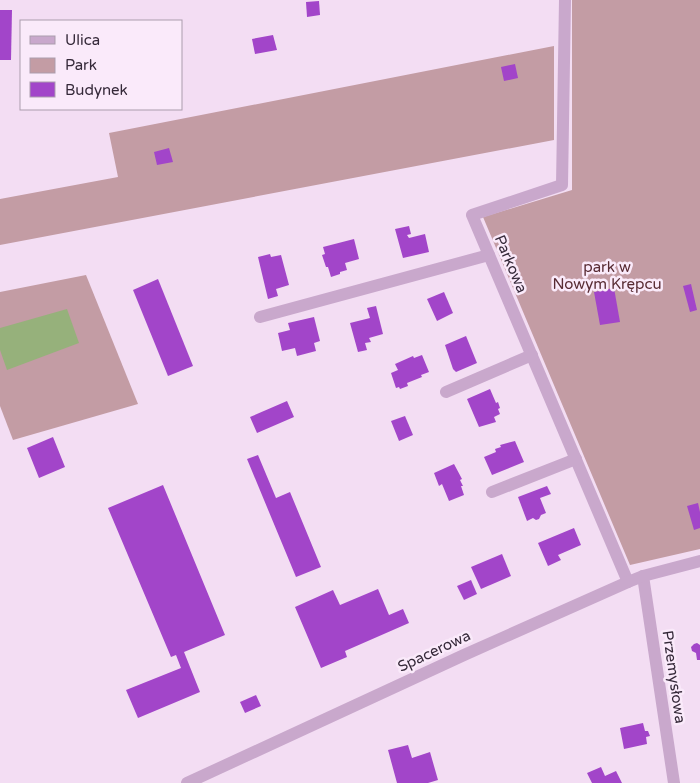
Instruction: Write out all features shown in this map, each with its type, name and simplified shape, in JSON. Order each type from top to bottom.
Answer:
[{"type":"street","name":"Parkowa","points":[[565,0],[562,185],[472,215],[628,582]]},
{"type":"street","points":[[260,317],[489,255]]},
{"type":"street","points":[[446,392],[532,355]]},
{"type":"street","points":[[492,492],[576,459]]},
{"type":"street","name":"Spacerowa","points":[[187,783],[464,655],[628,582],[643,576],[700,561]]},
{"type":"street","name":"Przemysłowa","points":[[643,576],[674,783]]},
{"type":"green space","name":"park w Nowym Krępcu","points":[[572,0],[700,0],[700,549],[630,565],[483,217],[572,190]]},
{"type":"green space","points":[[554,46],[554,140],[0,245],[0,199],[118,177],[109,133]]},
{"type":"green space","points":[[86,275],[138,404],[13,440],[0,406],[0,292]]},
{"type":"shaded area","points":[[67,309],[79,343],[7,370],[0,350],[0,328]]},
{"type":"building","points":[[319,1],[320,15],[307,17],[306,2]]},
{"type":"building","points":[[0,10],[12,10],[11,60],[0,60]]},
{"type":"building","points":[[273,35],[277,50],[255,54],[252,39]]},
{"type":"building","points":[[515,64],[518,78],[504,81],[501,67]]},
{"type":"building","points":[[169,148],[173,162],[157,165],[154,152]]},
{"type":"building","points":[[409,226],[411,234],[407,235],[409,238],[425,234],[429,252],[403,258],[395,229]]},
{"type":"building","points":[[354,239],[359,259],[345,263],[347,270],[331,277],[322,255],[325,254],[323,247]]},
{"type":"building","points":[[270,254],[271,257],[281,255],[289,285],[276,289],[278,296],[268,299],[258,257]]},
{"type":"building","points":[[158,279],[193,366],[168,376],[133,290]]},
{"type":"building","points":[[691,284],[697,310],[690,312],[683,286]]},
{"type":"building","points":[[614,288],[620,322],[600,325],[594,292]]},
{"type":"building","points":[[444,292],[453,313],[437,321],[427,299]]},
{"type":"building","points":[[376,306],[383,334],[369,338],[371,342],[365,343],[367,350],[358,352],[350,323],[370,318],[367,308]]},
{"type":"building","points":[[314,317],[320,341],[314,343],[316,351],[297,356],[295,348],[282,351],[278,333],[290,330],[288,323]]},
{"type":"building","points":[[466,336],[477,363],[456,372],[453,369],[445,345]]},
{"type":"building","points":[[422,355],[429,372],[407,383],[408,386],[400,389],[399,387],[396,388],[391,373],[398,370],[395,364],[413,356],[414,358]]},
{"type":"building","points":[[490,389],[496,403],[498,402],[500,414],[494,417],[496,422],[479,427],[467,399]]},
{"type":"building","points":[[287,401],[294,417],[257,433],[250,417]]},
{"type":"building","points":[[405,416],[413,435],[399,441],[391,421]]},
{"type":"building","points":[[53,437],[65,467],[39,478],[27,448]]},
{"type":"building","points":[[515,441],[524,462],[492,475],[484,457],[496,452],[495,449],[501,447],[500,445]]},
{"type":"building","points":[[258,455],[276,498],[290,492],[321,567],[296,577],[247,459]]},
{"type":"building","points":[[454,464],[462,479],[460,480],[464,495],[449,501],[442,484],[439,486],[434,473]]},
{"type":"building","points":[[163,485],[225,635],[184,652],[200,692],[138,718],[126,690],[181,668],[176,655],[171,657],[108,508]]},
{"type":"building","points":[[547,486],[551,494],[540,498],[546,513],[541,515],[539,519],[533,518],[527,521],[518,497]]},
{"type":"building","points":[[698,503],[700,528],[694,530],[687,506]]},
{"type":"building","points":[[574,528],[581,545],[558,555],[561,560],[548,566],[538,543]]},
{"type":"building","points":[[502,554],[511,576],[481,589],[471,567]]},
{"type":"building","points":[[471,580],[477,594],[464,600],[457,586]]},
{"type":"building","points":[[378,589],[389,615],[403,609],[409,623],[345,651],[347,657],[321,668],[295,607],[333,590],[340,605]]},
{"type":"building","points":[[697,643],[700,645],[700,660],[697,660],[696,653],[692,651],[691,647]]},
{"type":"building","points":[[256,695],[261,706],[245,713],[240,702]]},
{"type":"building","points":[[643,723],[645,731],[648,731],[650,736],[646,737],[647,744],[624,749],[620,728]]},
{"type":"building","points":[[408,745],[412,758],[430,752],[438,780],[428,783],[397,783],[388,750]]},
{"type":"building","points":[[601,767],[605,776],[616,771],[622,783],[592,783],[587,773]]}]
